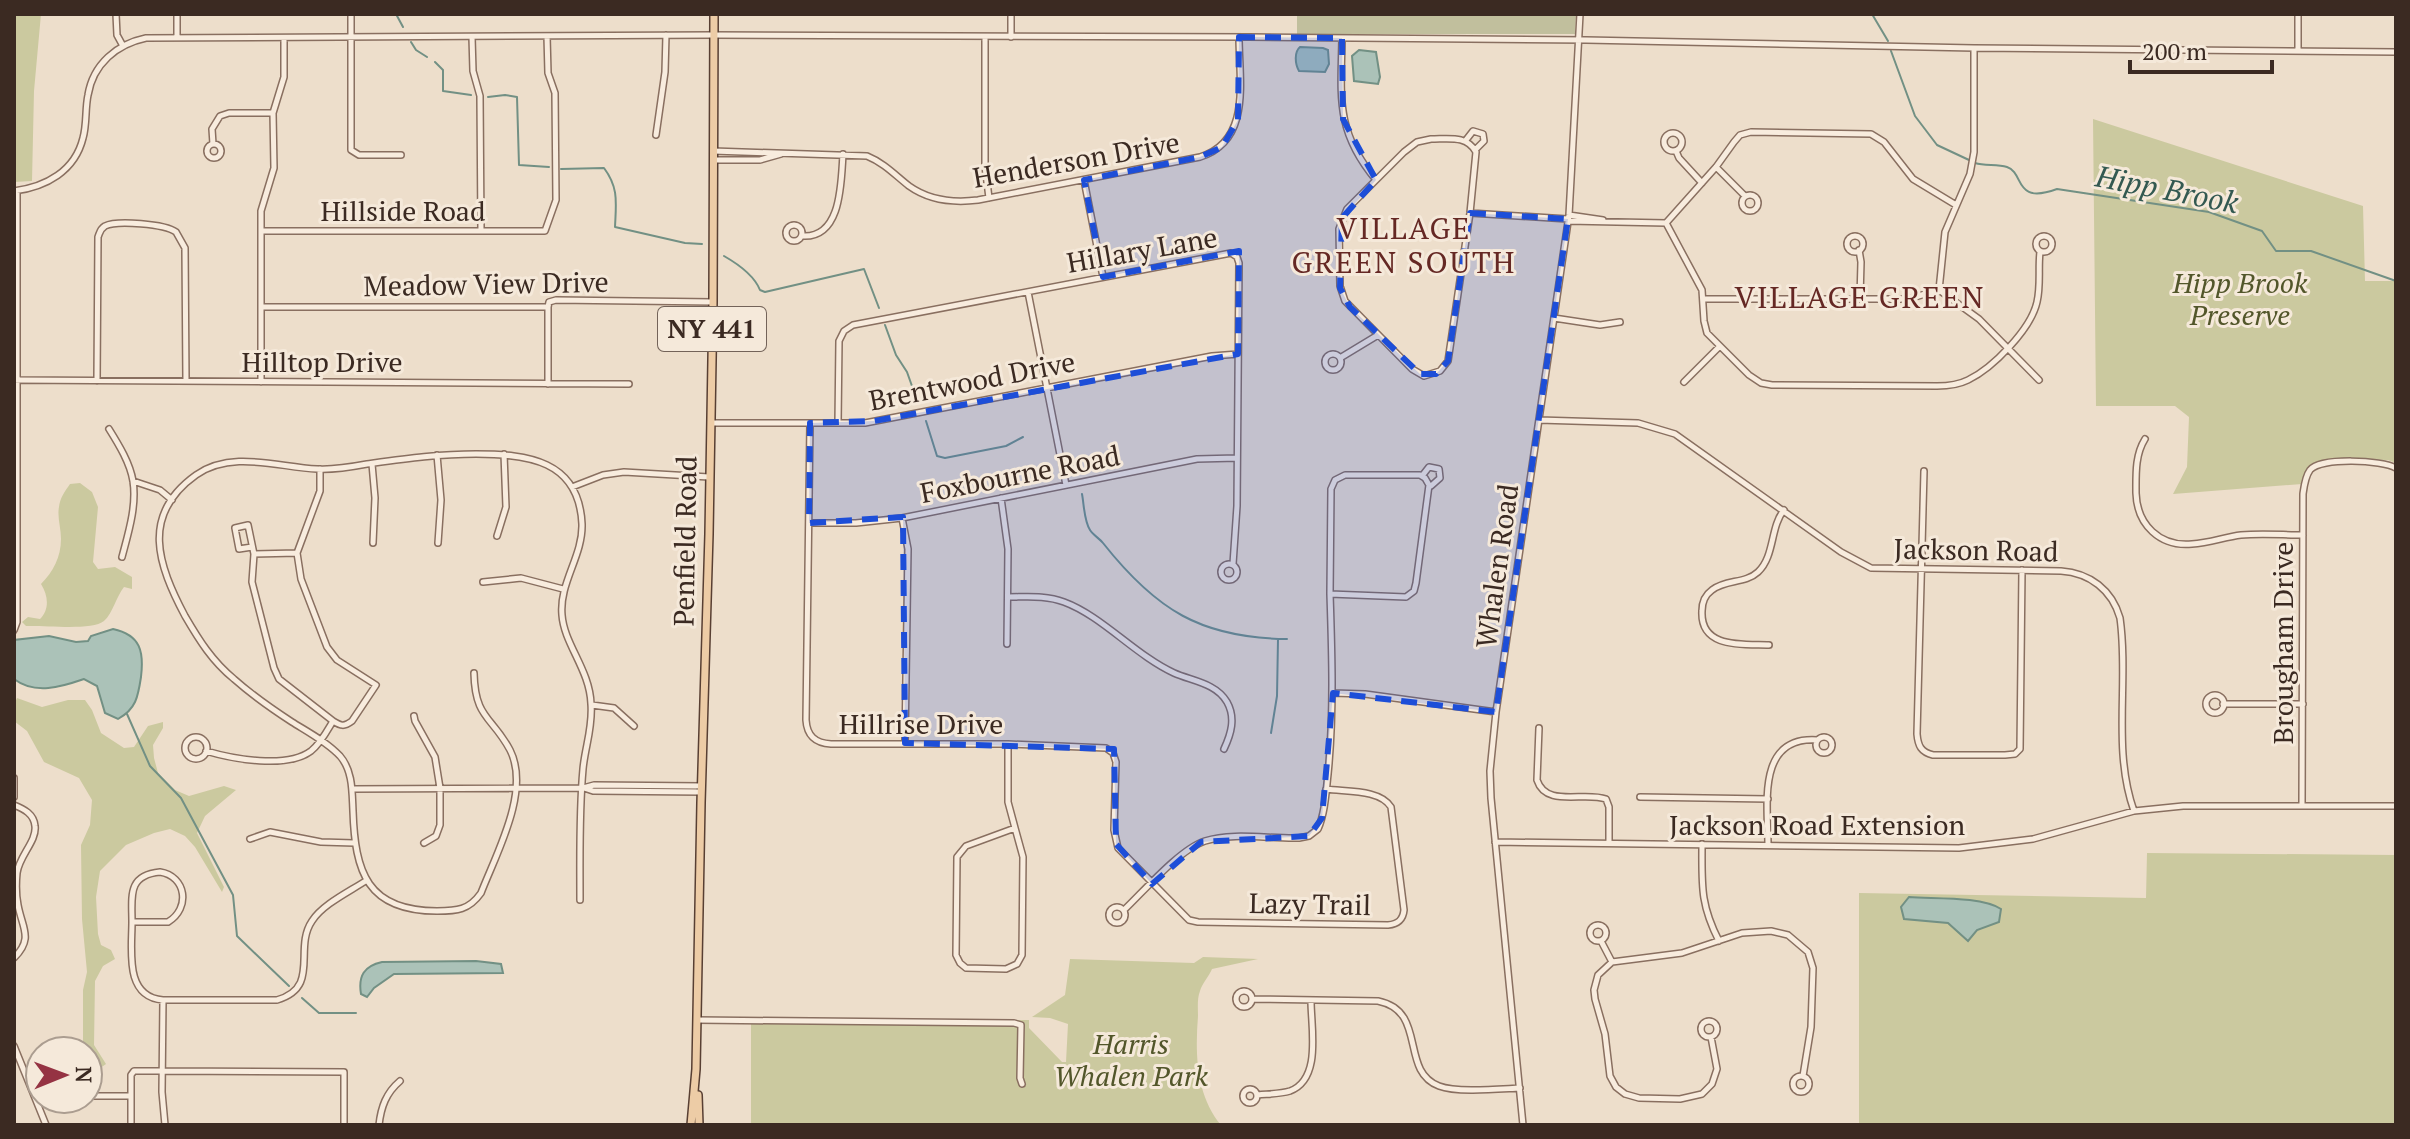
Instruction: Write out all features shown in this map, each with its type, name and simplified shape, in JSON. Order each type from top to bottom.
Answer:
[{"type":"main road","name":"Penfield Road","points":[[691,1125],[696,1069],[713,302],[714,14]]},
{"type":"main road","name":"Penfield Road","points":[[696,1069],[699,1125]]},
{"type":"street","points":[[116,14],[117,35],[123,46]]},
{"type":"street","points":[[177,14],[177,38]]},
{"type":"street","points":[[351,14],[351,150],[359,155],[401,155]]},
{"type":"street","points":[[1011,14],[1011,37]]},
{"type":"street","name":"Whalen Road","points":[[1523,1125],[1490,781],[1496,712],[1568,218],[1580,14]]},
{"type":"street","points":[[2298,14],[2298,51]]},
{"type":"street","points":[[656,135],[665,72],[666,35]]},
{"type":"street","points":[[14,630],[17,622],[15,191],[48,183],[63,172],[83,138],[87,95],[94,74],[110,55],[123,46],[146,38],[666,35],[1239,37],[2396,52]]},
{"type":"street","name":"Hillside Road","points":[[261,231],[545,231],[556,200],[555,93],[548,73],[547,36]]},
{"type":"street","points":[[472,37],[473,71],[480,96],[481,231]]},
{"type":"street","points":[[985,37],[985,166],[989,198]]},
{"type":"street","name":"Henderson Drive","points":[[713,151],[859,155],[875,159],[917,191],[934,198],[956,201],[989,198],[1200,157],[1222,147],[1238,120],[1239,37]]},
{"type":"street","points":[[261,382],[262,204],[274,168],[273,113],[284,77],[284,38]]},
{"type":"street","points":[[1342,38],[1340,92],[1343,119],[1354,147],[1376,180]]},
{"type":"street","points":[[1939,290],[1943,242],[1970,174],[1974,152],[1974,48]]},
{"type":"street","points":[[213,144],[212,129],[220,116],[229,113],[273,113]]},
{"type":"street","points":[[1466,140],[1473,131],[1483,134],[1484,141],[1475,150],[1470,213],[1449,354],[1444,367],[1430,376],[1420,374],[1350,307],[1340,286],[1339,229],[1347,209],[1417,142],[1431,139],[1466,140],[1475,150]]},
{"type":"street","points":[[1666,223],[1745,133],[1871,134],[1884,142],[1913,179],[1956,205]]},
{"type":"street","points":[[1676,151],[1702,183]]},
{"type":"street","name":"Henderson Drive","points":[[713,160],[760,160],[786,153]]},
{"type":"street","points":[[802,236],[809,237],[822,231],[833,217],[841,186],[843,154]]},
{"type":"street","points":[[1716,167],[1745,196]]},
{"type":"street","points":[[1084,180],[1103,277]]},
{"type":"street","points":[[1470,213],[1596,217],[1666,223]]},
{"type":"street","points":[[1666,223],[1699,283],[1704,299],[1705,327],[1719,347],[1755,380],[1766,384],[1952,386],[1966,381],[1981,372],[2008,347],[2029,320],[2037,304],[2040,252]]},
{"type":"street","points":[[97,381],[98,237],[103,227],[108,225],[157,225],[176,232],[185,248],[186,381]]},
{"type":"street","points":[[1859,250],[1860,298]]},
{"type":"street","name":"Hillary Lane","points":[[838,423],[839,341],[848,327],[1219,254],[1234,254],[1239,263],[1233,564]]},
{"type":"street","points":[[1704,299],[1908,299],[1939,290]]},
{"type":"street","points":[[1939,290],[1979,319],[2039,380]]},
{"type":"street","points":[[1028,292],[1066,485]]},
{"type":"street","name":"Meadow View Drive","points":[[261,307],[548,307],[551,301],[556,300],[713,302]]},
{"type":"street","points":[[548,307],[548,384]]},
{"type":"street","points":[[1554,318],[1600,325],[1620,322]]},
{"type":"street","points":[[1340,358],[1378,335]]},
{"type":"street","points":[[1684,382],[1719,347]]},
{"type":"street","name":"Brentwood Drive","points":[[710,423],[874,421],[1212,356],[1238,354]]},
{"type":"street","name":"Hilltop Drive","points":[[15,380],[629,384]]},
{"type":"street","name":"Jackson Road","points":[[1539,420],[1638,423],[1667,431],[1683,439],[1841,552],[1871,568],[2061,571],[2081,574],[2104,589],[2114,602],[2121,625],[2123,765],[2134,811]]},
{"type":"street","name":"Hillrise Drive","points":[[810,423],[807,731],[813,738],[826,743],[1106,748],[1115,757],[1116,793]]},
{"type":"street","points":[[109,429],[123,453],[133,481],[132,508],[122,557]]},
{"type":"street","points":[[2145,439],[2137,457],[2136,500],[2144,522],[2159,537],[2174,543],[2191,544],[2243,535],[2303,535]]},
{"type":"street","points":[[497,536],[506,507],[504,454]]},
{"type":"street","points":[[474,673],[475,693],[481,711],[513,757],[515,789],[510,816],[481,893],[473,903],[456,911],[416,911],[392,903],[375,891],[361,872],[354,843],[352,789],[346,764],[338,753],[232,678],[209,655],[198,638],[172,591],[160,560],[161,523],[172,500],[193,477],[214,466],[248,461],[320,469],[437,455],[504,454],[532,458],[558,471],[572,487],[580,509],[582,529],[579,548],[563,589],[562,623],[583,669],[592,705],[583,772],[580,900]]},
{"type":"street","points":[[437,455],[441,500],[438,543]]},
{"type":"street","name":"Foxbourne Road","points":[[809,523],[856,523],[902,518],[1197,459],[1237,458]]},
{"type":"street","name":"Brougham Drive","points":[[2302,805],[2305,482],[2310,470],[2327,462],[2386,464],[2396,468]]},
{"type":"street","points":[[372,464],[375,498],[373,543]]},
{"type":"street","points":[[1330,594],[1402,598],[1410,595],[1416,587],[1430,487],[1440,478],[1439,469],[1429,467],[1422,476]]},
{"type":"street","points":[[252,547],[239,549],[235,528],[248,525],[254,554],[252,582],[279,679],[333,721],[347,726],[376,685],[337,660],[327,647],[301,579],[297,553],[320,491],[320,469]]},
{"type":"street","points":[[1924,471],[1918,741],[1921,750],[1933,755],[2005,755],[2015,754],[2020,749],[2022,570]]},
{"type":"street","points":[[572,487],[603,475],[624,472],[709,477]]},
{"type":"street","points":[[1124,910],[1184,853],[1201,842],[1227,838],[1299,838],[1314,833],[1320,824],[1326,789],[1333,693],[1329,562],[1333,482],[1345,475],[1422,476]]},
{"type":"street","points":[[1422,476],[1430,487]]},
{"type":"street","points":[[133,481],[160,490],[172,500]]},
{"type":"street","points":[[1001,498],[1007,530],[1007,644]]},
{"type":"street","points":[[1769,645],[1719,641],[1702,623],[1702,606],[1714,588],[1745,579],[1759,571],[1767,558],[1777,518],[1784,510]]},
{"type":"street","points":[[902,518],[908,549],[905,743]]},
{"type":"street","points":[[254,554],[297,553]]},
{"type":"street","points":[[483,582],[521,578],[563,589]]},
{"type":"street","points":[[1008,597],[1045,597],[1067,603],[1161,666],[1220,692],[1230,707],[1232,722],[1224,749]]},
{"type":"street","points":[[1333,693],[1365,694],[1496,712]]},
{"type":"street","points":[[2223,704],[2303,704]]},
{"type":"street","points":[[592,705],[614,708],[634,726]]},
{"type":"street","points":[[414,716],[435,757],[440,788],[440,825],[436,836],[424,843]]},
{"type":"street","points":[[206,751],[278,761],[305,755],[321,741],[333,721]]},
{"type":"street","points":[[1539,728],[1539,787],[1553,796],[1596,796],[1606,799],[1609,807],[1609,843]]},
{"type":"street","points":[[197,737],[204,740],[206,751],[199,758],[192,758],[185,751],[186,744],[190,738],[197,737]]},
{"type":"street","points":[[1768,845],[1770,771],[1776,757],[1795,743],[1817,740]]},
{"type":"street","points":[[1008,744],[1008,802],[1023,857],[1022,950],[1020,960],[1006,969],[966,968],[956,955],[957,857],[966,846],[1015,828]]},
{"type":"street","points":[[14,778],[14,797]]},
{"type":"street","points":[[352,789],[583,788],[594,785],[701,789]]},
{"type":"street","name":"Lazy Trail","points":[[1116,793],[1114,830],[1118,848],[1192,922],[1397,923],[1404,910],[1391,807],[1382,797],[1326,789]]},
{"type":"street","points":[[1640,797],[1768,799]]},
{"type":"street","points":[[14,805],[29,813],[35,825],[34,837],[23,854],[18,871],[18,903],[26,934],[24,945],[14,958]]},
{"type":"street","points":[[2134,811],[2183,806],[2396,806]]},
{"type":"street","name":"Jackson Road Extension","points":[[1495,842],[1985,846],[2033,839],[2134,811]]},
{"type":"street","points":[[250,839],[270,832],[321,842],[354,843]]},
{"type":"street","points":[[1702,844],[1702,898],[1719,941]]},
{"type":"street","points":[[132,922],[163,923],[175,918],[183,898],[174,876],[154,873],[135,883],[132,897],[132,922],[132,965],[135,982],[149,997],[163,1000],[270,1001],[285,997],[302,981],[304,943],[310,924],[319,912],[367,880]]},
{"type":"street","points":[[1711,1037],[1717,1069],[1712,1084],[1702,1094],[1688,1098],[1639,1098],[1620,1091],[1610,1076],[1605,1034],[1594,990],[1598,975],[1612,962],[1666,956],[1742,933],[1771,931],[1796,940],[1808,952],[1813,968],[1811,1027],[1803,1076]]},
{"type":"street","points":[[1601,941],[1612,962]]},
{"type":"street","points":[[1252,999],[1378,1001],[1394,1007],[1406,1020],[1422,1075],[1434,1085],[1451,1089],[1520,1088]]},
{"type":"street","points":[[163,1000],[162,1107],[165,1125]]},
{"type":"street","points":[[1258,1095],[1289,1091],[1307,1076],[1311,1053],[1311,1001]]},
{"type":"street","points":[[697,1020],[1014,1023],[1021,1025],[1022,1084]]},
{"type":"street","points":[[14,1046],[46,1125]]},
{"type":"street","points":[[131,1125],[131,1075],[134,1071],[162,1071],[344,1072],[344,1125]]},
{"type":"street","points":[[379,1125],[386,1097],[400,1081]]},
{"type":"street","points":[[104,1096],[130,1096]]},
{"type":"highlighted area","points":[[1239,37],[1342,38],[1343,119],[1376,180],[1342,218],[1340,288],[1350,307],[1420,374],[1436,374],[1448,361],[1470,213],[1568,219],[1496,712],[1333,693],[1322,818],[1309,836],[1201,842],[1152,884],[1116,844],[1114,749],[905,743],[903,517],[809,523],[810,423],[874,421],[1238,354],[1239,251],[1103,277],[1084,180],[1200,157],[1222,147],[1238,120]]},
{"type":"green space","points":[[14,14],[41,14],[34,91],[32,181],[14,182]]},
{"type":"green space","name":"Hipp Brook Preserve","points":[[2093,119],[2363,206],[2365,281],[2396,281],[2396,463],[2388,460],[2328,459],[2312,465],[2302,484],[2173,494],[2187,467],[2189,417],[2175,406],[2096,406]]},
{"type":"green space","points":[[80,483],[92,492],[98,507],[93,562],[98,569],[115,567],[132,577],[132,589],[124,587],[107,618],[98,624],[79,627],[26,626],[22,622],[28,617],[40,619],[47,606],[41,584],[53,569],[60,552],[60,504],[70,484]]},
{"type":"green space","points":[[17,698],[42,707],[68,700],[85,700],[101,733],[124,748],[134,747],[148,726],[163,722],[153,745],[154,758],[158,773],[175,790],[189,796],[224,786],[236,790],[205,816],[197,833],[224,887],[222,892],[195,847],[185,836],[170,829],[126,845],[100,871],[96,897],[98,934],[101,945],[111,950],[115,959],[103,966],[95,981],[94,1035],[83,1035],[83,990],[87,972],[82,919],[81,845],[90,825],[92,800],[79,778],[44,762],[27,731],[14,721]]},
{"type":"green space","points":[[2147,853],[2396,855],[2396,1125],[1859,1125],[1859,893],[2146,898]]},
{"type":"green space","name":"Harris Whalen Park","points":[[1203,957],[1258,959],[1212,969],[1199,994],[1199,1074],[1206,1101],[1221,1125],[751,1125],[751,1024],[1012,1026],[1013,1020],[1029,1020],[1029,1028],[1062,1062],[1066,1062],[1068,1024],[1050,1018],[1032,1017],[1065,995],[1070,959],[1194,963]]},
{"type":"shaded area","points":[[1297,14],[1576,14],[1575,34],[1297,34]]},
{"type":"shaded area","points":[[1300,47],[1328,50],[1329,64],[1325,72],[1299,71],[1296,58]]},
{"type":"shaded area","points":[[1359,50],[1376,52],[1380,77],[1378,84],[1354,81],[1352,56]]},
{"type":"shaded area","points":[[113,629],[135,640],[142,660],[135,702],[118,719],[105,713],[97,686],[84,679],[57,687],[39,688],[14,679],[14,640],[49,636],[76,642],[88,641],[91,636]]},
{"type":"shaded area","points":[[1909,897],[1982,902],[2001,909],[1999,922],[1977,930],[1968,941],[1948,923],[1904,919],[1901,907]]},
{"type":"shaded area","points":[[476,961],[501,964],[503,973],[394,974],[367,997],[361,994],[360,982],[364,973],[382,962]]},
{"type":"waterway","points":[[396,14],[403,27]]},
{"type":"waterway","name":"Hipp Brook","points":[[1872,14],[1888,41]]},
{"type":"waterway","points":[[411,42],[416,50],[427,57]]},
{"type":"waterway","name":"Hipp Brook","points":[[1891,51],[1915,116],[1937,145],[1969,160]]},
{"type":"waterway","points":[[435,62],[443,70],[443,91],[471,95]]},
{"type":"waterway","points":[[488,97],[517,97],[519,165],[549,167]]},
{"type":"waterway","name":"Hipp Brook","points":[[1975,163],[2013,170],[2022,186],[2033,193],[2057,189],[2209,212],[2262,231],[2276,251],[2311,251],[2396,281]]},
{"type":"waterway","points":[[561,169],[604,168],[614,189],[615,227],[702,244]]},
{"type":"waterway","points":[[724,256],[745,270],[765,292],[864,269],[879,308]]},
{"type":"waterway","points":[[885,325],[918,403]]},
{"type":"waterway","points":[[926,421],[937,456],[945,458],[1006,446],[1023,437]]},
{"type":"waterway","points":[[1082,494],[1086,522],[1091,532],[1162,603],[1205,626],[1229,633],[1287,639]]},
{"type":"waterway","points":[[1271,733],[1277,696],[1278,639]]},
{"type":"waterway","points":[[127,714],[150,766],[181,798],[233,895],[237,936],[289,986]]},
{"type":"waterway","points":[[302,998],[319,1013],[356,1013]]},
{"type":"district","name":"VILLAGE GREEN SOUTH","points":[[1404,246]]},
{"type":"district","name":"VILLAGE GREEN","points":[[1860,298]]}]
